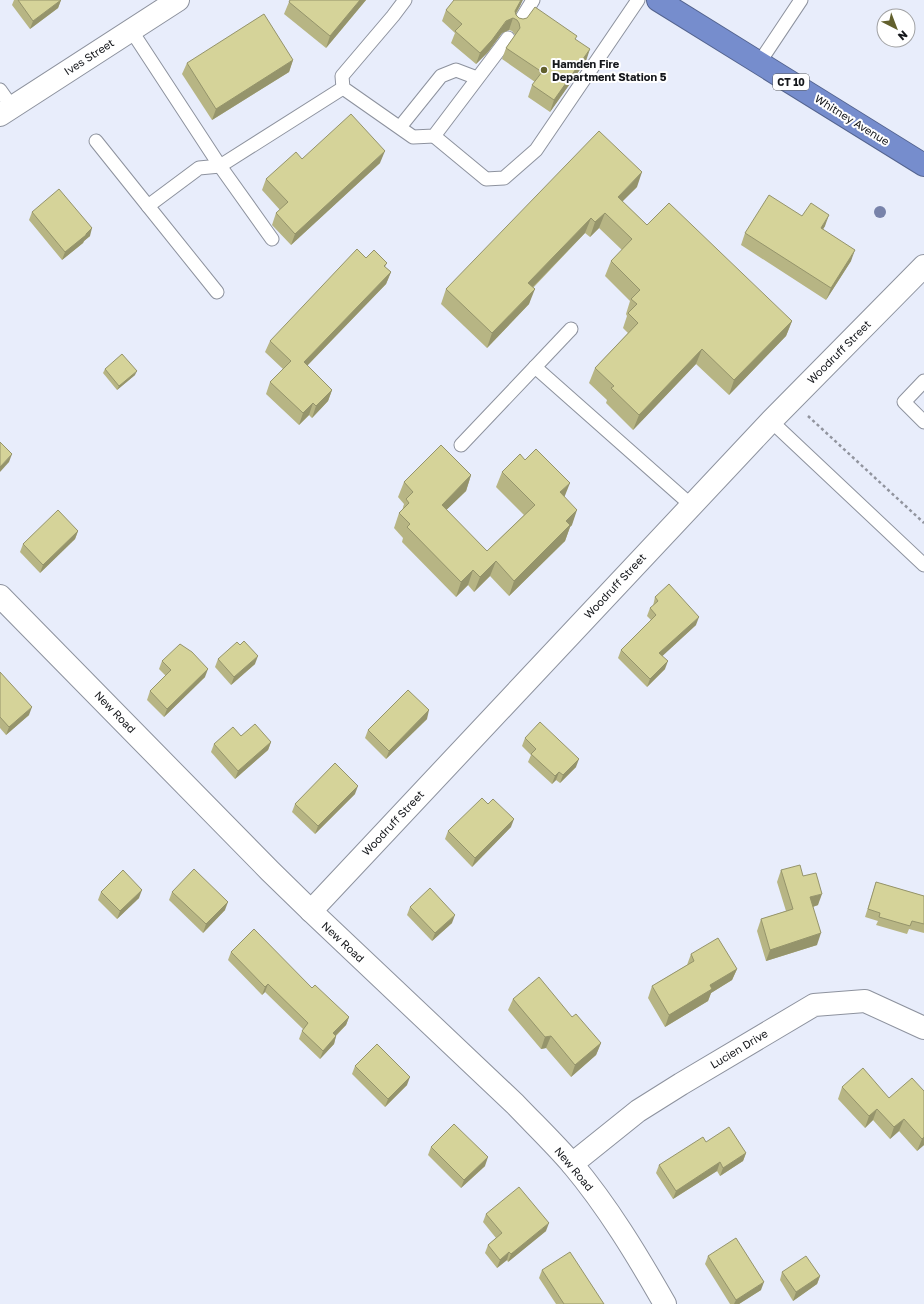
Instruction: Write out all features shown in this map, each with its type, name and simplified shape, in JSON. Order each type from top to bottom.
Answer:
[{"type":"highway","name":"Whitney Avenue","points":[[658,0],[924,165]]},
{"type":"street","name":"Ives Street","points":[[4,104],[131,30],[178,0]]},
{"type":"street","name":"Woodruff Street","points":[[311,911],[691,505],[771,421],[924,266]]},
{"type":"street","name":"New Road","points":[[0,596],[265,866],[515,1104],[572,1164],[598,1197],[620,1229],[665,1304]]},
{"type":"street","name":"Lucien Drive","points":[[572,1164],[638,1111],[687,1080],[814,1005],[865,1000],[924,1028]]},
{"type":"lane","points":[[343,88],[342,76],[405,0]]},
{"type":"lane","points":[[519,23],[533,0]]},
{"type":"lane","points":[[343,88],[413,137],[434,136],[486,179],[504,178],[536,150],[638,0]]},
{"type":"lane","points":[[760,63],[801,0]]},
{"type":"lane","points":[[131,30],[220,166],[272,239]]},
{"type":"lane","points":[[434,136],[508,38]]},
{"type":"lane","points":[[400,127],[441,76],[456,70],[477,78]]},
{"type":"lane","points":[[148,206],[199,168],[220,166],[343,88]]},
{"type":"lane","points":[[96,141],[217,292]]},
{"type":"lane","points":[[461,445],[571,329]]},
{"type":"lane","points":[[535,367],[691,505]]},
{"type":"lane","points":[[924,381],[904,402],[924,422]]},
{"type":"lane","points":[[771,421],[924,565]]},
{"type":"path","points":[[807,414],[924,523]]},
{"type":"building","points":[[18,0],[61,0],[33,21]]},
{"type":"building","points":[[290,0],[360,0],[330,36],[289,2]]},
{"type":"building","points":[[454,0],[521,0],[515,11],[519,18],[527,18],[535,7],[577,36],[575,39],[590,49],[554,100],[532,85],[542,72],[506,48],[520,28],[517,20],[513,18],[506,21],[480,53],[455,31],[462,24],[446,10]]},
{"type":"building","points":[[264,14],[293,60],[216,109],[187,63]]},
{"type":"building","points":[[351,114],[385,151],[295,234],[276,213],[288,202],[266,179],[296,152],[302,159]]},
{"type":"building","points":[[599,131],[642,172],[618,197],[647,225],[669,203],[792,321],[734,380],[702,349],[639,415],[611,388],[614,386],[595,368],[638,323],[628,313],[637,304],[631,299],[640,290],[611,261],[632,239],[605,213],[595,222],[591,218],[528,283],[535,289],[492,333],[446,289]]},
{"type":"building","points":[[59,189],[92,228],[86,235],[65,252],[32,212]]},
{"type":"building","points":[[769,195],[802,216],[811,203],[829,215],[821,228],[855,250],[831,288],[745,233]]},
{"type":"building","points":[[357,249],[366,258],[374,250],[387,263],[384,266],[391,272],[304,362],[332,390],[316,406],[313,403],[303,413],[270,382],[291,361],[270,341]]},
{"type":"building","points":[[122,354],[137,371],[119,386],[105,369]]},
{"type":"building","points":[[0,442],[12,454],[0,467]]},
{"type":"building","points":[[441,445],[471,475],[442,505],[487,551],[535,505],[502,472],[520,454],[525,460],[536,449],[570,483],[560,492],[577,510],[566,521],[570,525],[514,581],[496,561],[480,577],[473,570],[461,582],[407,527],[410,524],[399,513],[409,503],[406,499],[413,492],[404,482]]},
{"type":"building","points":[[58,510],[78,531],[43,565],[23,544]]},
{"type":"building","points":[[669,584],[699,617],[659,653],[668,661],[650,679],[621,650],[656,615],[650,608],[658,601],[655,597]]},
{"type":"building","points":[[244,641],[258,656],[234,677],[218,659],[237,642],[240,645]]},
{"type":"building","points":[[180,644],[192,652],[208,669],[167,709],[150,691],[171,670],[162,661]]},
{"type":"building","points":[[0,672],[32,707],[9,727],[0,717]]},
{"type":"building","points":[[408,690],[429,710],[389,751],[368,730]]},
{"type":"building","points":[[540,722],[579,759],[563,775],[559,772],[555,776],[531,754],[536,749],[525,738]]},
{"type":"building","points":[[255,724],[271,742],[238,771],[214,744],[233,727],[241,736]]},
{"type":"building","points":[[335,763],[358,786],[318,826],[295,804]]},
{"type":"building","points":[[482,798],[488,804],[493,799],[514,819],[475,858],[448,831]]},
{"type":"building","points":[[800,865],[803,876],[816,873],[822,894],[810,897],[821,933],[770,950],[761,919],[793,909],[781,870]]},
{"type":"building","points":[[194,869],[228,902],[206,924],[172,892]]},
{"type":"building","points":[[123,870],[142,890],[120,911],[101,892]]},
{"type":"building","points":[[876,882],[924,896],[924,924],[912,921],[910,926],[879,917],[880,913],[868,909]]},
{"type":"building","points":[[430,888],[455,915],[435,933],[410,907]]},
{"type":"building","points":[[254,929],[312,988],[315,985],[349,1017],[333,1033],[336,1036],[323,1051],[302,1031],[308,1023],[268,984],[265,987],[231,952]]},
{"type":"building","points":[[718,938],[737,969],[710,985],[712,989],[669,1015],[652,986],[694,961],[691,954]]},
{"type":"building","points":[[539,977],[572,1017],[576,1014],[601,1043],[575,1065],[551,1036],[545,1037],[513,999]]},
{"type":"building","points":[[377,1044],[410,1077],[388,1099],[355,1066]]},
{"type":"building","points":[[863,1068],[889,1098],[912,1078],[924,1091],[924,1137],[922,1139],[904,1119],[894,1127],[877,1109],[869,1116],[842,1087]]},
{"type":"building","points":[[454,1124],[488,1157],[464,1180],[431,1147]]},
{"type":"building","points":[[729,1127],[746,1153],[723,1168],[720,1162],[676,1191],[659,1165],[703,1137],[706,1142]]},
{"type":"building","points":[[519,1187],[549,1223],[511,1254],[509,1252],[500,1260],[488,1245],[502,1233],[486,1214]]},
{"type":"building","points":[[736,1238],[764,1282],[736,1300],[708,1256]]},
{"type":"building","points":[[570,1252],[604,1304],[564,1304],[542,1270]]},
{"type":"building","points":[[806,1256],[820,1276],[796,1292],[782,1272]]},
{"type":"place","name":"Hamden Fire Department Station 5","points":[[544,70]]}]
